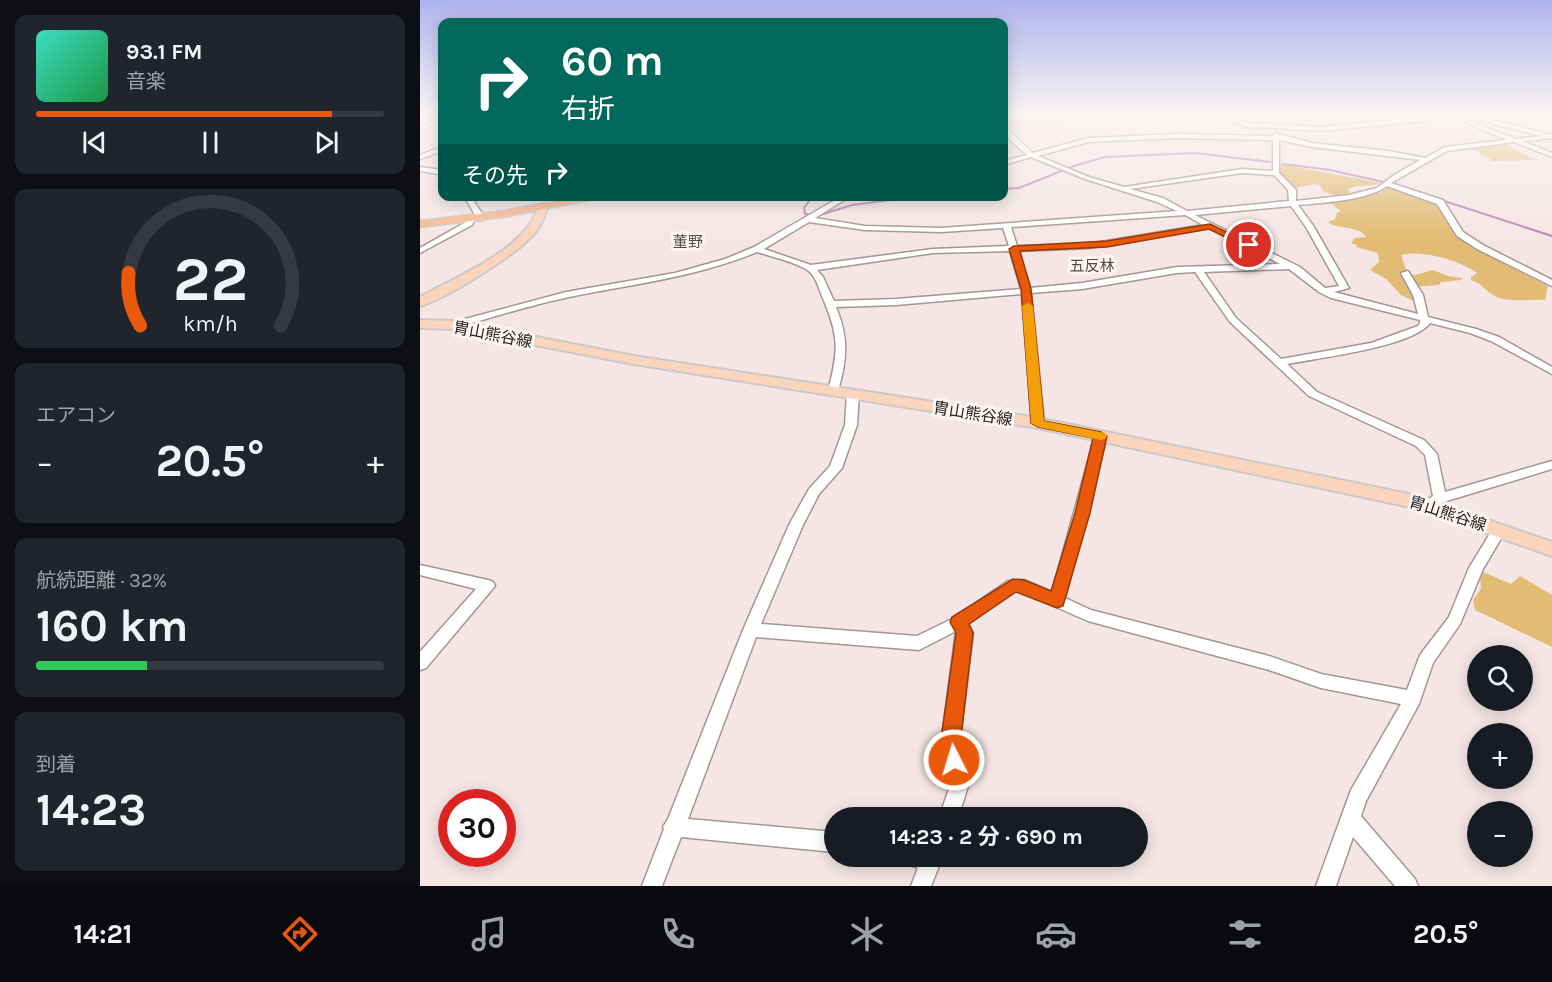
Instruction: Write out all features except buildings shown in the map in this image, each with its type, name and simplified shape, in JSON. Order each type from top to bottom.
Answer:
[{"type":"highway","points":[[420,224],[476,218],[578,201]]},
{"type":"main road","points":[[420,302],[513,247],[538,222],[542,208]]},
{"type":"main road","name":"胄山熊谷線","points":[[420,324],[453,325],[594,353],[1038,423],[1418,502],[1552,549]]},
{"type":"street","points":[[1008,162],[1030,155]]},
{"type":"street","points":[[1032,155],[1087,178],[1160,200],[1290,266],[1324,291],[1345,300],[1454,325],[1495,339],[1539,366],[1552,371]]},
{"type":"street","points":[[1276,173],[1278,155]]},
{"type":"street","points":[[1409,155],[1427,160]]},
{"type":"street","points":[[806,219],[865,228],[908,230],[1006,225],[1293,203],[1349,197],[1379,189],[1396,176],[1435,155]]},
{"type":"street","points":[[420,169],[438,172]]},
{"type":"street","points":[[1123,187],[1242,171],[1276,173],[1292,190],[1293,203],[1310,227],[1345,288],[1324,291]]},
{"type":"street","points":[[1387,184],[1440,202],[1460,234],[1480,248],[1552,283]]},
{"type":"street","points":[[420,251],[476,218],[470,201]]},
{"type":"street","points":[[453,325],[566,295],[705,268],[757,249],[839,201]]},
{"type":"street","points":[[1006,225],[1026,289],[1038,423]]},
{"type":"street","points":[[757,249],[810,268],[933,251],[1089,246],[1210,226]]},
{"type":"street","points":[[830,304],[896,302],[1082,285],[1145,274],[1290,266]]},
{"type":"street","points":[[810,268],[819,278],[839,325],[841,342],[838,377],[833,391]]},
{"type":"street","points":[[1198,270],[1233,321],[1279,362],[1295,380],[1313,394],[1420,443],[1431,454],[1440,499]]},
{"type":"street","points":[[1279,362],[1373,346],[1421,328],[1425,323],[1418,295],[1405,273]]},
{"type":"street","points":[[652,886],[751,630],[796,525],[814,492],[836,468],[851,425],[853,394]]},
{"type":"street","points":[[1057,601],[1101,436]]},
{"type":"street","points":[[1418,502],[1440,499],[1552,465]]},
{"type":"street","points":[[1326,886],[1358,797],[1413,699],[1426,660],[1455,620],[1476,568],[1499,530]]},
{"type":"street","points":[[420,570],[489,586],[420,663]]},
{"type":"street","points":[[751,630],[919,643],[959,622],[1013,585],[1024,586],[1088,615],[1258,660],[1322,681],[1413,699]]},
{"type":"street","points":[[952,807],[960,783],[950,746],[964,633],[959,622]]},
{"type":"street","points":[[1351,819],[1408,886]]},
{"type":"street","points":[[674,827],[824,841]]},
{"type":"street","points":[[921,886],[924,867]]},
{"type":"shaded area","points":[[1483,155],[1527,155],[1535,160],[1493,161]]},
{"type":"shaded area","points":[[1281,164],[1381,183],[1352,187],[1348,189],[1350,193],[1339,196],[1323,191],[1320,185],[1295,188],[1279,173]]},
{"type":"shaded area","points":[[1390,187],[1434,202],[1454,234],[1468,245],[1548,286],[1545,300],[1501,298],[1471,280],[1471,277],[1477,273],[1470,269],[1451,260],[1419,254],[1401,255],[1408,274],[1415,275],[1433,270],[1462,278],[1441,282],[1439,285],[1412,287],[1416,299],[1414,301],[1401,295],[1386,279],[1370,270],[1379,262],[1378,253],[1356,247],[1357,245],[1351,243],[1355,238],[1366,237],[1362,233],[1328,222],[1335,219],[1337,213],[1341,211],[1329,202],[1379,193]]},
{"type":"shaded area","points":[[1483,572],[1511,584],[1520,576],[1552,595],[1552,647],[1475,610],[1473,600],[1481,589],[1480,577]]},
{"type":"waterway","points":[[1008,189],[1019,188],[1074,166],[1105,157],[1142,155]]},
{"type":"waterway","points":[[1215,155],[1270,162]]},
{"type":"waterway","points":[[1283,164],[1330,170],[1388,183]]},
{"type":"waterway","points":[[1438,199],[1552,236]]},
{"type":"waterway","points":[[809,201],[804,208],[805,214],[820,215],[852,205],[883,201]]},
{"type":"slow traffic","points":[[1028,306],[1038,423],[1100,436]]},
{"type":"district","name":"董野","points":[[688,242]]},
{"type":"district","name":"五反林","points":[[1092,266]]},
{"type":"route","points":[[954,760],[950,746],[964,633],[959,622],[1013,585],[1024,586],[1057,601],[1101,436],[1038,423],[1026,289],[1014,249],[1125,242],[1210,226],[1249,245]]}]
